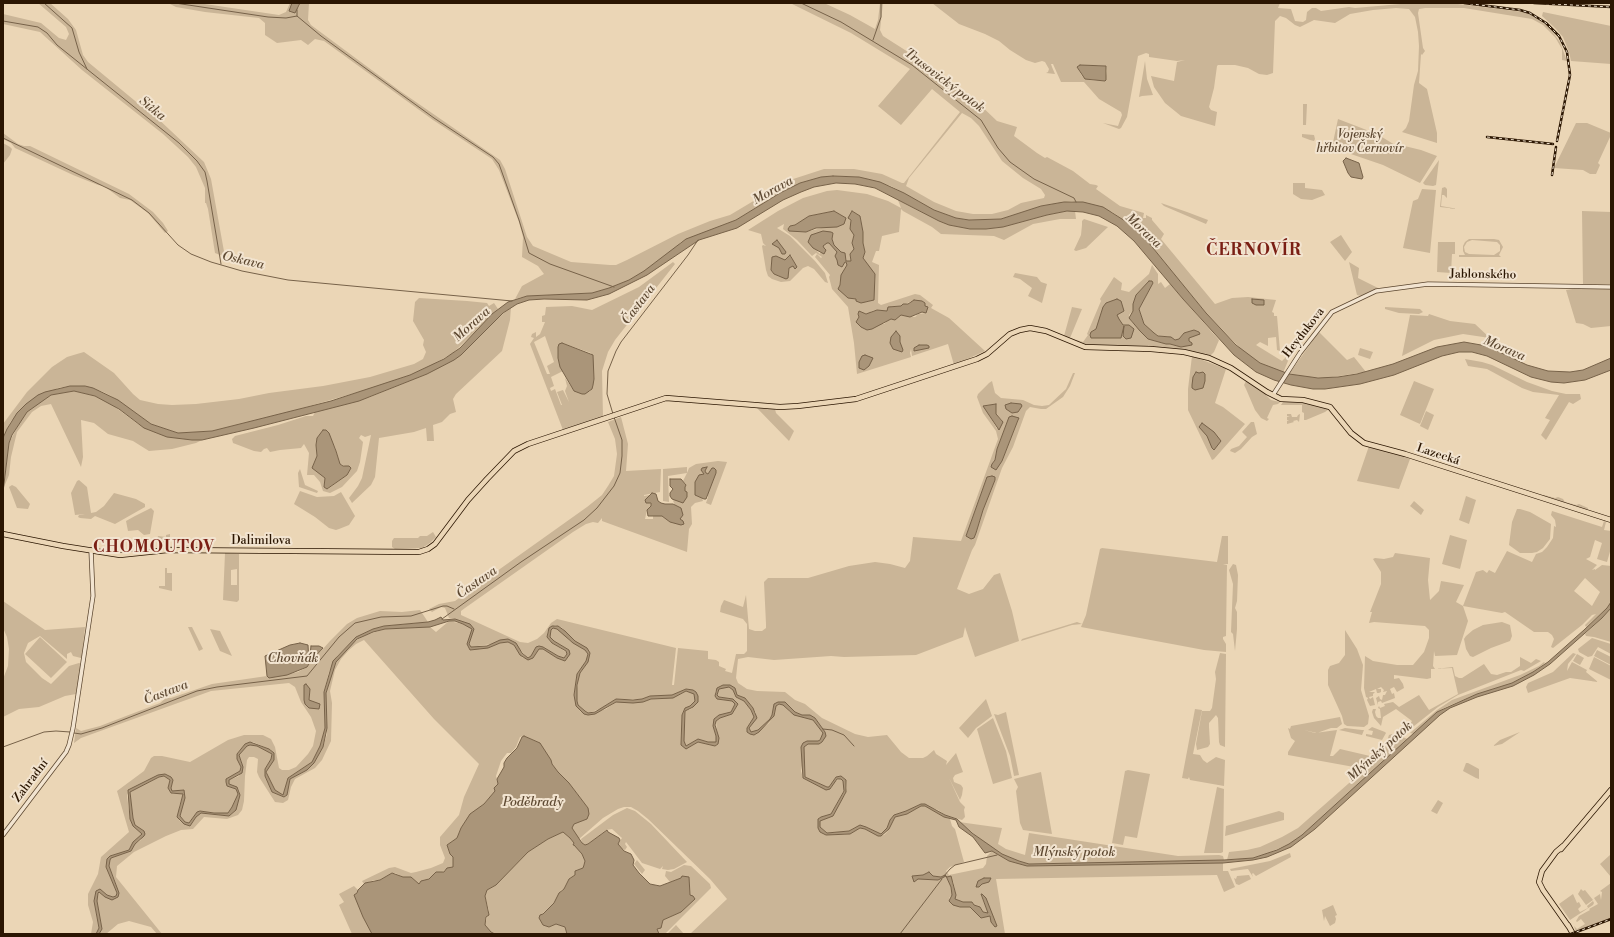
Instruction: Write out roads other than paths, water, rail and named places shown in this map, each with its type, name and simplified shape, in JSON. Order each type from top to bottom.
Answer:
[{"type":"main road","name":"Lazecká","points":[[617,415],[666,398],[780,407],[856,399],[974,361],[987,354],[1010,334],[1030,328],[1046,331],[1079,346],[1089,348],[1150,349],[1197,354],[1215,360],[1231,368],[1273,395],[1285,400],[1303,400],[1328,406],[1353,436],[1367,444],[1405,454],[1611,520]]},
{"type":"main road","name":"Dalimilova","points":[[3,534],[63,546],[120,555],[168,550],[419,552],[428,549],[435,544],[468,500],[487,478],[512,453],[522,446],[617,415]]},
{"type":"main road","points":[[1573,934],[1540,886],[1540,874],[1556,852],[1576,831],[1580,823],[1609,791],[1611,786]]},
{"type":"street","name":"Jablonského","points":[[1356,300],[1382,290],[1428,284],[1611,287]]},
{"type":"street","name":"Heydukova","points":[[1273,395],[1307,343],[1332,312],[1356,300]]},
{"type":"street","name":"Zahradní","points":[[3,835],[66,752],[71,737],[93,593],[90,550]]},
{"type":"water","points":[[292,3],[300,3],[295,13],[289,11]]},
{"type":"water","points":[[1080,65],[1106,66],[1106,80],[1085,79],[1077,67]]},
{"type":"water","points":[[1346,158],[1359,163],[1363,177],[1362,179],[1351,177],[1343,161]]},
{"type":"water","points":[[821,177],[859,177],[880,182],[904,193],[934,210],[956,218],[969,220],[1001,219],[1041,206],[1064,202],[1083,202],[1103,207],[1133,226],[1144,237],[1206,313],[1236,345],[1260,363],[1289,374],[1318,378],[1357,374],[1393,364],[1437,347],[1464,342],[1491,348],[1527,365],[1548,371],[1570,372],[1583,370],[1611,358],[1611,370],[1585,380],[1564,383],[1551,382],[1531,377],[1487,356],[1472,352],[1459,352],[1442,356],[1394,375],[1360,384],[1325,389],[1313,389],[1291,385],[1274,380],[1256,372],[1234,355],[1183,299],[1134,241],[1117,226],[1099,216],[1083,212],[1067,211],[1003,227],[970,229],[949,225],[939,221],[875,188],[855,184],[836,183],[814,187],[801,192],[783,200],[737,228],[699,240],[647,275],[609,294],[587,300],[544,299],[529,300],[517,304],[503,313],[461,355],[454,360],[427,374],[359,401],[254,428],[202,440],[192,440],[167,437],[144,428],[119,409],[95,396],[74,391],[51,395],[27,412],[12,435],[9,443],[3,492],[3,438],[17,413],[38,395],[45,392],[70,386],[85,386],[93,388],[118,400],[151,424],[178,433],[212,431],[331,401],[410,375],[444,359],[460,348],[492,314],[508,302],[527,296],[592,293],[609,288],[629,280],[644,271],[686,239],[736,220],[780,193],[800,183]]},
{"type":"water","points":[[834,211],[846,218],[844,224],[837,227],[816,228],[806,232],[789,231],[788,229],[790,226],[795,225],[809,216]]},
{"type":"water","points":[[852,211],[860,216],[865,252],[863,258],[875,274],[874,300],[861,303],[856,301],[856,299],[848,298],[838,289],[841,275],[847,265],[846,262],[842,267],[838,265],[835,256],[837,252],[829,243],[823,246],[826,250],[824,254],[813,248],[808,242],[811,235],[823,231],[831,232],[833,233],[832,239],[834,245],[841,252],[845,253],[846,261],[851,261],[850,254],[854,249],[852,243],[854,235],[850,229],[851,220],[848,218]]},
{"type":"water","points":[[777,240],[786,252],[785,254],[782,254],[779,248],[772,244]]},
{"type":"water","points":[[790,255],[797,267],[795,269],[793,266],[789,268],[788,278],[786,279],[774,274],[771,270],[772,257],[776,256],[785,260]]},
{"type":"water","points":[[1149,281],[1152,281],[1153,283],[1139,309],[1144,324],[1158,336],[1171,337],[1175,340],[1179,339],[1184,333],[1194,330],[1199,332],[1200,334],[1189,338],[1192,345],[1181,347],[1148,339],[1129,318],[1133,311],[1133,304],[1136,295]]},
{"type":"water","points":[[1117,299],[1121,301],[1124,311],[1117,315],[1119,319],[1123,325],[1129,325],[1134,329],[1131,338],[1126,339],[1123,336],[1124,326],[1121,338],[1091,338],[1091,332],[1096,329],[1103,307],[1106,303]]},
{"type":"water","points":[[1252,299],[1264,300],[1264,305],[1256,305],[1252,303]]},
{"type":"water","points":[[914,300],[925,303],[925,306],[928,307],[926,313],[922,312],[910,317],[901,315],[895,320],[891,319],[867,330],[856,322],[859,317],[859,311],[866,314],[877,310],[887,311],[888,307],[901,306]]},
{"type":"water","points":[[896,331],[900,336],[900,342],[903,350],[902,352],[893,349],[890,343],[891,337]]},
{"type":"water","points":[[562,343],[593,355],[593,385],[592,389],[585,394],[574,391],[560,367],[558,347],[559,344]]},
{"type":"water","points":[[919,345],[927,345],[929,348],[914,351],[914,348]]},
{"type":"water","points":[[865,355],[873,358],[869,366],[864,370],[859,368],[859,362],[862,356]]},
{"type":"water","points":[[1196,372],[1203,372],[1205,374],[1205,381],[1203,388],[1195,390],[1192,388],[1192,385],[1193,377]]},
{"type":"water","points":[[1011,403],[1021,404],[1022,406],[1018,412],[1012,413],[1006,409],[1005,405]]},
{"type":"water","points":[[996,404],[996,414],[1003,422],[999,430],[983,406]]},
{"type":"water","points":[[1012,416],[1019,418],[1002,461],[996,470],[991,467],[995,460],[997,449],[1009,417]]},
{"type":"water","points":[[1202,423],[1214,432],[1221,441],[1214,450],[1207,436],[1199,427]]},
{"type":"water","points":[[323,430],[326,430],[329,433],[340,464],[351,468],[347,475],[327,489],[324,487],[325,478],[312,468],[317,456],[317,438]]},
{"type":"water","points":[[707,467],[705,471],[706,473],[708,474],[712,468],[714,468],[716,473],[706,499],[704,499],[695,495],[695,482],[699,475],[704,474],[701,470],[702,468]]},
{"type":"water","points":[[987,477],[995,477],[995,480],[974,538],[971,539],[966,536]]},
{"type":"water","points":[[670,479],[681,479],[686,485],[685,491],[687,492],[687,497],[683,503],[672,499],[670,496],[673,489],[670,486]]},
{"type":"water","points":[[652,493],[656,494],[658,501],[661,503],[673,504],[681,508],[683,515],[680,519],[684,524],[681,525],[670,522],[662,516],[648,516],[647,510],[651,506],[651,503],[646,503],[645,500]]},
{"type":"water","points":[[1611,602],[1611,608],[1602,618],[1550,664],[1534,675],[1513,686],[1477,697],[1450,708],[1440,715],[1315,829],[1291,847],[1267,857],[1223,863],[1027,866],[1009,861],[992,851],[985,853],[973,837],[959,827],[956,820],[944,817],[925,806],[921,806],[907,814],[895,817],[889,829],[881,836],[860,828],[850,834],[826,835],[820,832],[818,828],[818,819],[831,814],[844,791],[843,781],[841,779],[837,779],[830,789],[826,790],[803,778],[801,747],[803,743],[807,741],[820,740],[823,733],[813,720],[794,715],[783,705],[779,704],[776,706],[774,716],[759,732],[754,735],[750,734],[747,732],[747,728],[754,717],[751,710],[744,701],[736,697],[733,690],[729,687],[719,689],[717,695],[719,697],[733,699],[738,704],[732,714],[716,721],[715,725],[719,738],[718,744],[715,746],[698,742],[686,749],[681,745],[682,715],[685,708],[690,706],[695,701],[694,694],[686,691],[673,698],[651,699],[633,703],[616,702],[595,714],[584,714],[576,706],[574,695],[577,674],[586,661],[588,654],[585,650],[573,643],[557,629],[553,628],[551,630],[550,637],[569,650],[570,654],[565,661],[543,649],[539,649],[533,658],[528,660],[520,655],[514,645],[508,642],[500,643],[488,648],[470,650],[467,644],[472,629],[455,621],[449,621],[430,627],[385,629],[373,632],[357,639],[336,662],[326,693],[327,728],[323,747],[314,763],[307,770],[290,779],[287,795],[284,797],[272,792],[265,776],[265,769],[271,759],[272,754],[257,746],[250,745],[247,746],[239,755],[243,767],[242,773],[229,780],[229,784],[237,787],[240,795],[236,810],[229,816],[201,813],[196,817],[190,826],[184,824],[177,817],[183,794],[171,793],[168,788],[170,780],[164,776],[159,777],[130,792],[135,825],[144,831],[145,834],[135,844],[131,851],[111,858],[110,860],[109,866],[119,893],[118,897],[112,900],[99,892],[98,893],[97,901],[102,929],[99,934],[96,934],[99,928],[94,901],[96,891],[100,889],[107,895],[113,897],[116,896],[117,893],[106,867],[107,859],[110,856],[129,850],[133,842],[142,834],[133,826],[130,819],[128,790],[158,775],[165,774],[173,780],[171,788],[172,791],[184,790],[185,798],[180,816],[185,822],[189,823],[197,812],[200,811],[228,813],[238,794],[236,789],[227,786],[226,779],[240,771],[241,767],[237,759],[237,754],[245,744],[250,742],[269,749],[274,753],[274,760],[266,772],[275,790],[283,795],[288,778],[312,762],[320,746],[325,728],[324,692],[333,661],[356,637],[373,629],[384,626],[428,622],[441,617],[443,620],[455,619],[470,624],[474,629],[469,644],[471,647],[487,646],[500,640],[508,639],[516,643],[522,653],[528,658],[531,656],[536,647],[539,646],[564,658],[567,654],[566,651],[552,643],[547,637],[549,628],[552,626],[558,626],[575,641],[587,648],[590,653],[588,662],[580,673],[577,685],[578,705],[588,713],[595,712],[616,699],[633,700],[650,696],[672,695],[686,689],[696,692],[698,702],[693,707],[685,711],[684,741],[686,746],[698,739],[708,742],[716,742],[713,726],[714,719],[719,715],[731,712],[735,704],[732,701],[717,699],[715,696],[717,688],[723,685],[730,685],[735,688],[737,695],[745,698],[753,708],[757,718],[749,728],[751,732],[758,730],[770,719],[774,704],[778,702],[785,702],[795,712],[802,715],[810,715],[815,718],[825,732],[826,736],[822,742],[819,744],[808,744],[804,747],[805,777],[827,787],[829,787],[836,777],[841,776],[846,780],[846,792],[833,816],[820,821],[820,827],[827,833],[849,831],[860,825],[881,834],[887,828],[894,815],[921,804],[925,804],[945,815],[957,819],[972,833],[1002,854],[1029,864],[1224,860],[1253,858],[1277,850],[1302,835],[1437,712],[1477,694],[1512,683],[1533,672],[1548,662],[1584,630],[1607,608]]},
{"type":"water","name":"Chovňák","points":[[300,643],[308,645],[309,664],[307,667],[287,675],[269,678],[267,676],[265,656],[290,645]]},
{"type":"water","points":[[311,646],[319,646],[323,648],[312,660],[310,655]]},
{"type":"water","points":[[306,684],[310,689],[309,700],[320,704],[319,709],[309,708],[305,704],[304,685]]},
{"type":"water","name":"Poděbrady","points":[[524,736],[540,743],[552,764],[588,808],[589,814],[587,819],[574,824],[572,828],[582,843],[585,845],[588,844],[607,830],[619,838],[620,840],[618,844],[624,851],[631,854],[634,860],[633,865],[650,884],[660,886],[681,878],[682,876],[689,877],[690,895],[695,899],[681,912],[663,920],[661,928],[657,929],[659,934],[567,934],[565,927],[556,924],[549,927],[543,925],[539,918],[540,915],[554,903],[569,879],[575,875],[575,871],[583,868],[585,861],[582,854],[573,845],[574,843],[563,832],[548,839],[528,852],[496,885],[487,890],[485,896],[489,915],[486,917],[485,925],[495,934],[372,934],[354,895],[365,883],[380,880],[392,873],[403,877],[411,877],[419,884],[421,881],[429,879],[436,872],[444,872],[447,868],[453,867],[453,857],[450,854],[447,845],[457,838],[461,828],[470,814],[484,804],[495,791],[494,788],[498,784],[497,779],[504,767],[504,763],[517,748],[522,737]]},
{"type":"water","points":[[929,872],[933,876],[946,876],[938,880],[918,879],[914,882],[912,876],[923,875]]},
{"type":"water","points":[[946,876],[951,876],[956,895],[955,899],[963,902],[972,902],[974,905],[980,907],[983,912],[988,913],[982,894],[986,898],[997,926],[995,927],[991,922],[990,916],[981,918],[970,907],[953,905],[949,901],[952,895],[951,887]]},
{"type":"water","points":[[984,878],[991,878],[989,882],[976,887],[978,881]]},
{"type":"waterway","points":[[44,3],[72,28],[79,52],[87,69]]},
{"type":"waterway","points":[[175,3],[268,17],[286,18],[297,16],[321,36],[434,118],[493,157],[499,164],[529,253],[550,264],[614,287]]},
{"type":"waterway","name":"Trusovický potok","points":[[801,3],[841,22],[912,65],[981,120],[998,148],[1010,162],[1034,179],[1074,198],[1076,202]]},
{"type":"waterway","points":[[873,40],[881,17],[881,3]]},
{"type":"waterway","points":[[297,10],[297,16]]},
{"type":"waterway","name":"Sitka","points":[[3,21],[38,27],[47,33],[57,45],[179,143],[197,161],[205,172],[221,264]]},
{"type":"waterway","name":"Oskava","points":[[3,138],[132,200],[149,213],[178,245],[191,254],[211,262],[242,271],[288,280],[512,301]]},
{"type":"waterway","name":"Častava","points":[[613,414],[607,394],[608,371],[616,351],[621,342],[698,240]]},
{"type":"waterway","name":"Častava","points":[[442,619],[521,562],[584,520],[597,508],[614,486],[620,473],[622,440],[614,417]]},
{"type":"waterway","name":"Častava","points":[[74,733],[81,734],[102,728],[197,691],[217,687],[307,676],[339,637],[355,623],[381,617],[411,616],[443,606],[454,609]]},
{"type":"waterway","points":[[823,729],[832,730],[844,735],[854,746]]},
{"type":"waterway","name":"Častava","points":[[3,747],[44,732],[70,732]]},
{"type":"waterway","points":[[944,876],[955,865],[997,855]]},
{"type":"waterway","points":[[900,934],[942,879]]},
{"type":"railway","points":[[1464,3],[1520,10],[1530,13],[1546,23],[1559,36],[1567,52],[1570,75],[1557,141]]},
{"type":"railway","points":[[1534,3],[1611,7]]},
{"type":"railway","points":[[1487,137],[1553,144]]},
{"type":"railway","points":[[1552,175],[1556,147]]},
{"type":"railway","points":[[1571,934],[1611,919]]},
{"type":"district","name":"ČERNOVÍR","points":[[1254,251]]},
{"type":"district","name":"CHOMOUTOV","points":[[154,548]]},
{"type":"park label","name":"Vojenský hřbitov Černovír","points":[[1360,142]]},
{"type":"water label","name":"Morava","points":[[773,191]]},
{"type":"water label","name":"Morava","points":[[1143,231]]},
{"type":"water label","name":"Morava","points":[[472,325]]},
{"type":"water label","name":"Morava","points":[[1504,349]]},
{"type":"water label","name":"Mlýnský potok","points":[[1380,752]]},
{"type":"water label","name":"Mlýnský potok","points":[[1074,853]]}]
